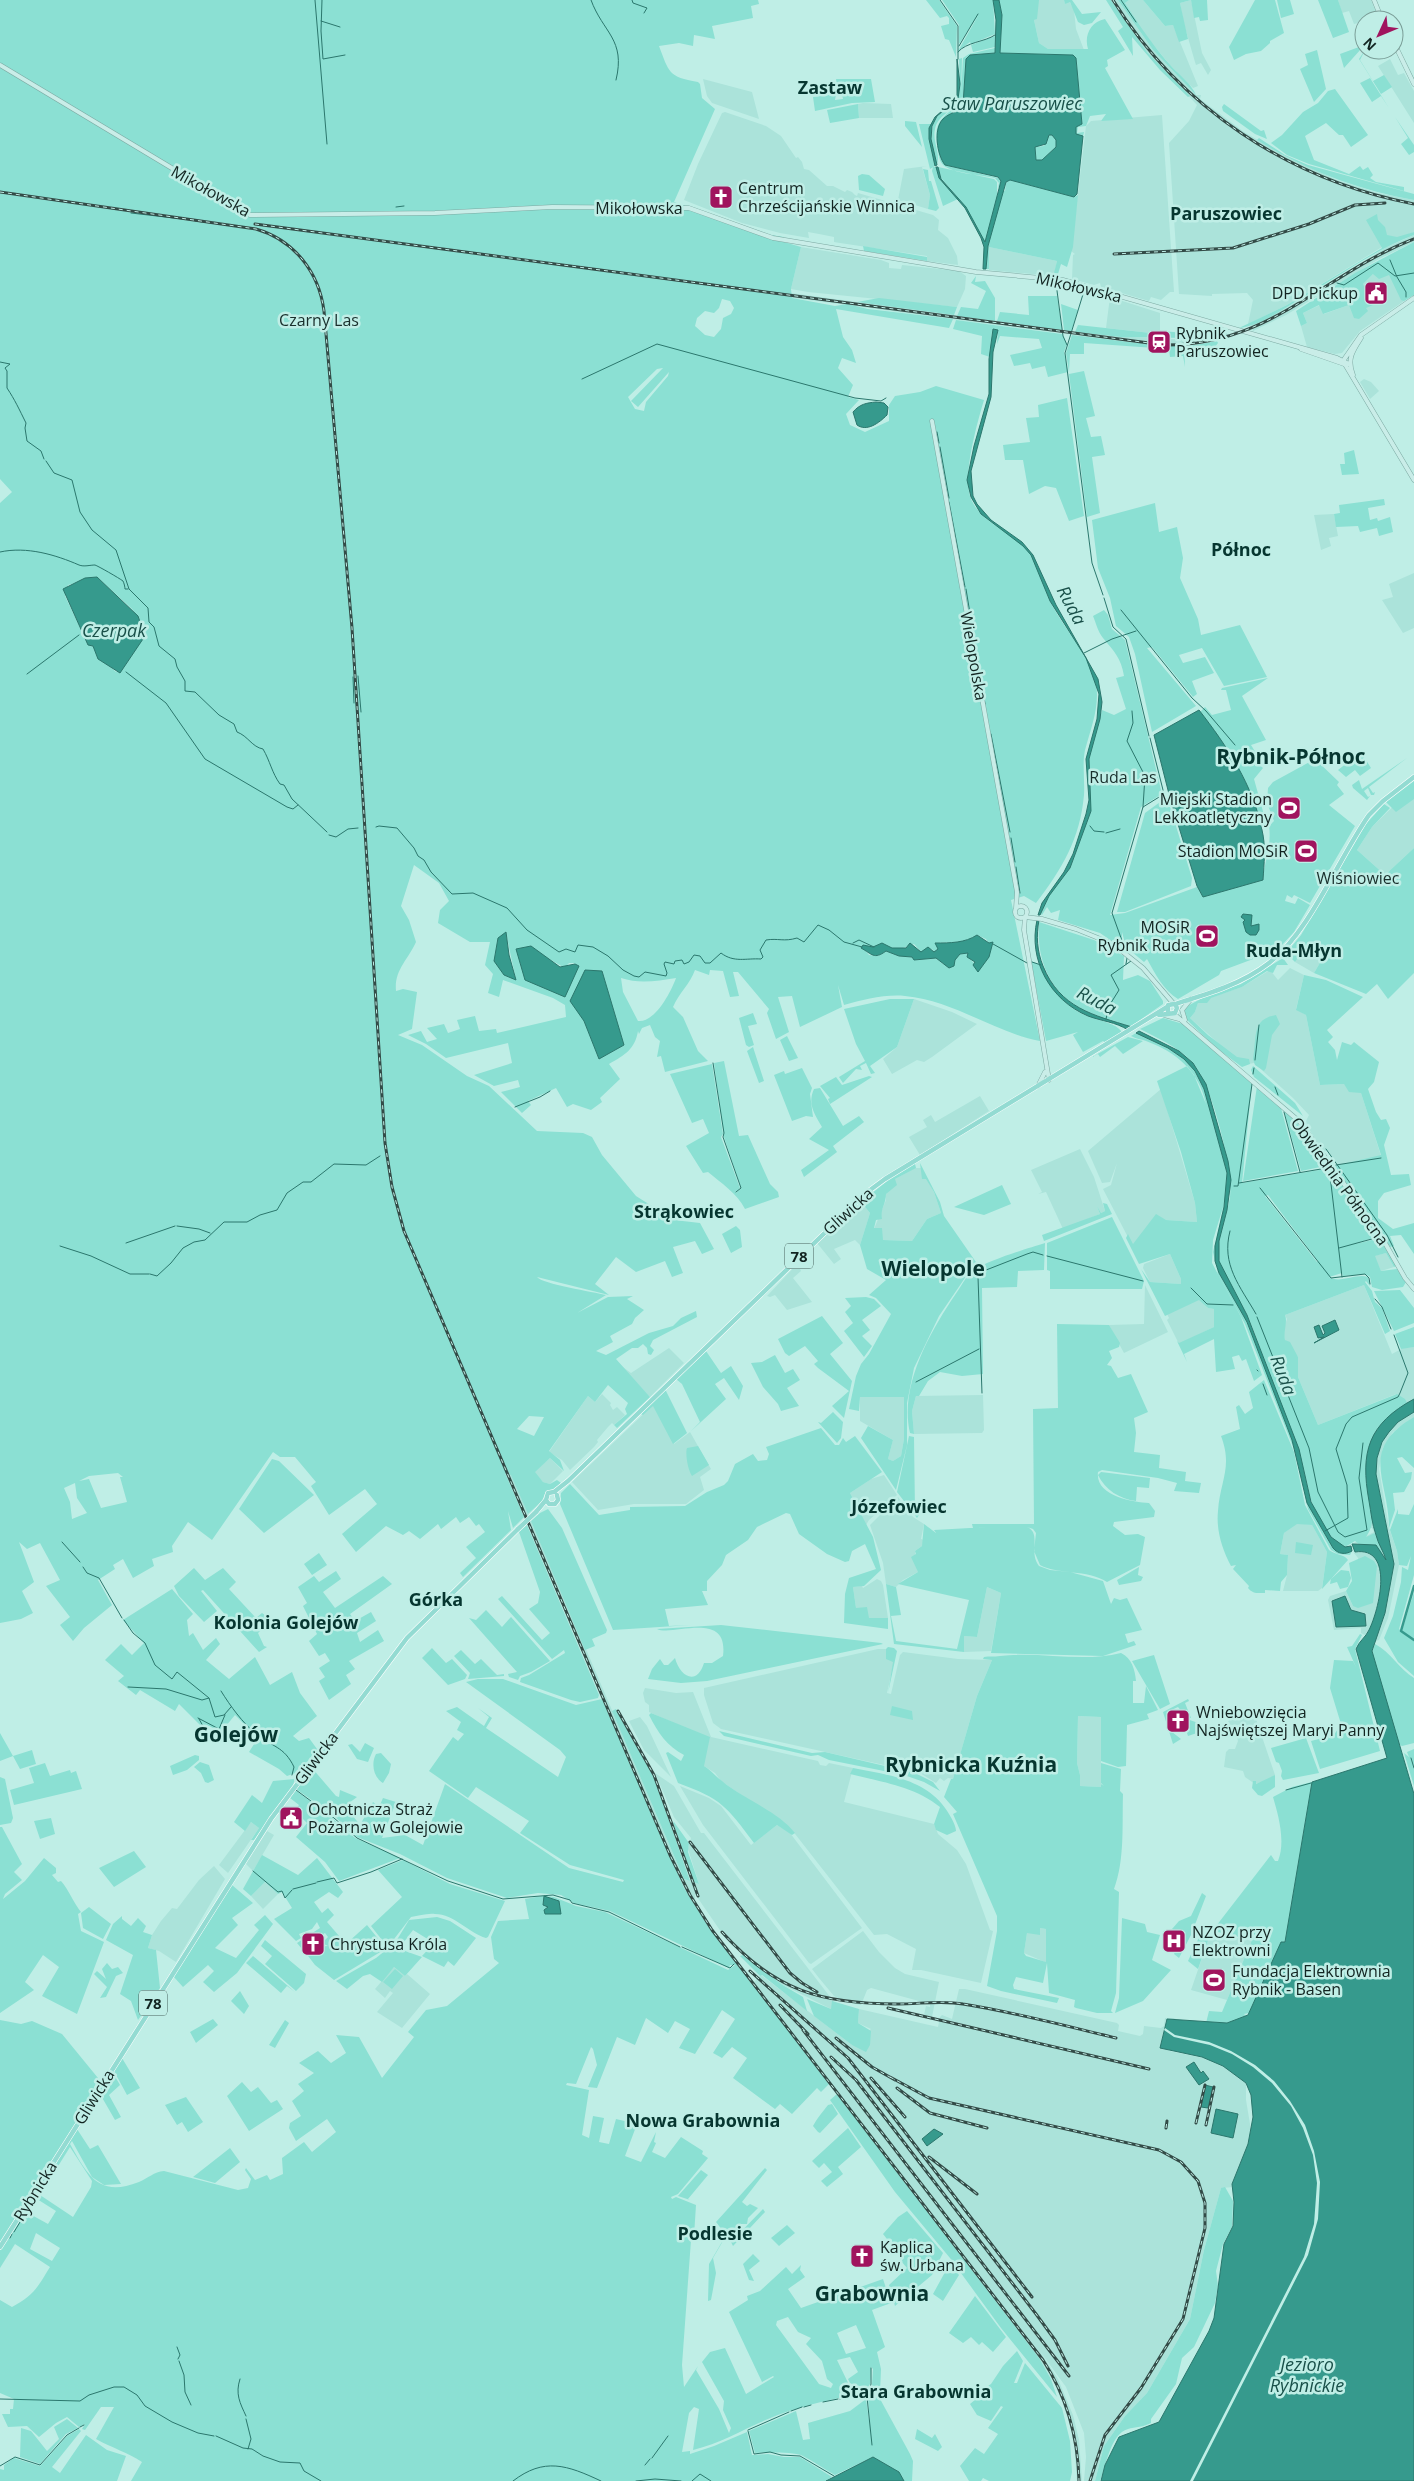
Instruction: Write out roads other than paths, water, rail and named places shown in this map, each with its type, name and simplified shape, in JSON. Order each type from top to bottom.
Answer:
[{"type":"main road","points":[[1402,60],[1414,84]]},
{"type":"main road","name":"Mikołowska","points":[[0,65],[243,213],[259,216],[552,207],[689,208],[770,238],[982,273],[1063,280],[1346,363]]},
{"type":"main road","points":[[1414,298],[1366,331],[1346,363],[1414,480]]},
{"type":"main road","name":"Wielopolska","points":[[932,420],[1017,892],[1014,913],[1018,918]]},
{"type":"main road","name":"Gliwicka","points":[[1154,1017],[1191,999],[1240,981],[1266,966],[1282,952],[1297,935],[1369,815],[1383,801],[1414,777]]},
{"type":"main road","name":"Wielopolska","points":[[1017,892],[1025,909]]},
{"type":"main road","points":[[1016,908],[1025,909],[1024,930],[1049,1080]]},
{"type":"main road","name":"Obwiednia Północna","points":[[1025,909],[1035,917]]},
{"type":"main road","name":"Obwiednia Północna","points":[[1018,918],[1035,917],[1044,919],[1089,933],[1113,944],[1140,965],[1166,996],[1172,1008]]},
{"type":"main road","points":[[1018,918],[1024,930]]},
{"type":"main road","name":"Obwiednia Północna","points":[[1162,992],[1172,1008],[1187,1024],[1300,1122],[1376,1229],[1405,1278],[1414,1289]]},
{"type":"main road","points":[[1166,996],[1176,1000],[1191,999]]},
{"type":"main road","points":[[1187,1024],[1182,1011],[1191,999]]},
{"type":"main road","name":"Gliwicka","points":[[556,1493],[866,1193],[890,1176],[1137,1027],[1172,1008]]},
{"type":"main road","points":[[1160,1014],[1178,1019],[1187,1024]]},
{"type":"main road","points":[[1047,1072],[1056,1076]]},
{"type":"main road","points":[[1036,1088],[1047,1072]]},
{"type":"main road","name":"78","points":[[556,1493],[556,1503],[547,1502],[547,1494],[556,1493]]},
{"type":"main road","name":"Gliwicka","points":[[70,2136],[271,1819],[405,1641],[547,1502]]},
{"type":"main road","name":"Rybnicka","points":[[0,2247],[70,2136]]},
{"type":"water","name":"Staw Paruszowiec","points":[[993,0],[999,0],[1002,15],[1000,53],[1073,55],[1076,58],[1082,124],[1076,127],[1076,134],[1083,136],[1077,194],[1074,197],[1010,180],[1006,182],[988,246],[986,269],[983,269],[984,247],[981,238],[965,208],[939,178],[936,167],[938,167],[941,179],[966,207],[985,242],[1001,181],[998,177],[945,165],[938,149],[937,135],[943,119],[963,105],[966,59],[970,55],[995,53],[996,20]],"holes":[[[1049,135],[1052,135],[1056,140],[1056,147],[1042,160],[1036,160],[1035,147],[1046,144]]]},
{"type":"water","points":[[957,59],[960,84],[958,99],[937,116],[932,126],[931,139],[937,165],[935,166],[929,139],[929,128],[935,117],[957,98]]},
{"type":"water","points":[[993,329],[998,330],[993,352],[991,397],[971,471],[973,496],[977,504],[991,520],[1022,542],[1033,555],[1056,605],[1098,679],[1102,702],[1100,719],[1089,759],[1091,811],[1070,868],[1049,896],[1040,915],[1038,915],[1042,903],[1064,872],[1073,854],[1086,814],[1089,800],[1086,759],[1097,719],[1099,694],[1086,658],[1050,601],[1031,555],[1023,546],[981,514],[971,497],[967,480],[974,446],[989,394],[989,359]]},
{"type":"water","points":[[884,403],[888,407],[887,415],[877,424],[869,427],[865,428],[857,425],[853,412],[863,404]]},
{"type":"water","name":"Czerpak","points":[[97,577],[138,616],[145,636],[120,673],[98,659],[93,646],[88,645],[63,589],[85,578]]},
{"type":"water","points":[[1199,710],[1238,767],[1258,813],[1264,849],[1263,880],[1203,897],[1197,886],[1170,798],[1154,735]]},
{"type":"water","points":[[1243,914],[1252,915],[1251,926],[1259,924],[1259,930],[1256,935],[1250,935],[1246,932],[1243,922],[1245,920],[1241,917]]},
{"type":"water","points":[[1037,920],[1039,920],[1039,955],[1050,980],[1059,992],[1068,1001],[1091,1014],[1132,1027],[1128,1030],[1113,1023],[1088,1016],[1063,1000],[1053,989],[1039,964],[1035,935]]},
{"type":"water","points":[[506,932],[509,955],[516,980],[504,975],[494,961],[498,938]]},
{"type":"water","points":[[977,935],[989,943],[993,942],[989,957],[978,972],[973,965],[975,962],[967,957],[968,953],[960,954],[955,960],[954,966],[949,968],[936,958],[914,960],[912,957],[899,956],[886,951],[876,956],[861,948],[863,945],[873,947],[882,943],[892,948],[906,948],[910,943],[921,952],[928,947],[934,952],[938,949],[935,943],[952,943]]},
{"type":"water","points":[[531,946],[560,967],[575,964],[579,966],[565,997],[525,980],[516,949]]},
{"type":"water","points":[[585,970],[602,971],[624,1045],[599,1059],[584,1021],[570,1001]]},
{"type":"water","points":[[1139,1031],[1179,1051],[1193,1063],[1206,1084],[1228,1161],[1231,1180],[1227,1210],[1219,1241],[1219,1261],[1247,1315],[1299,1449],[1311,1502],[1331,1537],[1345,1547],[1351,1546],[1352,1551],[1339,1553],[1333,1548],[1307,1503],[1292,1440],[1247,1322],[1219,1273],[1215,1261],[1215,1246],[1224,1207],[1227,1173],[1204,1089],[1195,1071],[1184,1059],[1168,1048],[1136,1033]]},
{"type":"water","points":[[1335,1320],[1339,1330],[1314,1343],[1324,1337],[1318,1338],[1314,1327],[1319,1325],[1323,1335],[1325,1333],[1322,1326]]},
{"type":"water","name":"Jezioro Rybnickie","points":[[1414,1399],[1414,1412],[1398,1422],[1389,1432],[1382,1442],[1377,1458],[1376,1474],[1394,1564],[1385,1613],[1372,1651],[1414,1794],[1414,2481],[1101,2481],[1105,2465],[1119,2437],[1159,2422],[1209,2331],[1214,2318],[1224,2244],[1233,2226],[1234,2202],[1232,2184],[1248,2144],[1253,2117],[1251,2095],[1246,2083],[1223,2066],[1202,2057],[1160,2048],[1167,2019],[1227,2023],[1248,2015],[1281,1942],[1285,1942],[1312,1782],[1387,1758],[1356,1649],[1369,1630],[1377,1609],[1380,1595],[1380,1569],[1375,1559],[1367,1553],[1355,1552],[1352,1544],[1376,1545],[1386,1560],[1377,1538],[1372,1518],[1366,1484],[1367,1454],[1377,1429],[1398,1409]]},
{"type":"water","points":[[1345,1596],[1351,1610],[1365,1614],[1366,1626],[1336,1627],[1332,1601]]},
{"type":"water","points":[[544,1896],[559,1901],[561,1914],[545,1914],[544,1910],[548,1907],[543,1905]]},
{"type":"water","points":[[1194,2062],[1201,2073],[1203,2071],[1209,2079],[1199,2085],[1186,2067]]},
{"type":"water","points":[[1205,2085],[1213,2087],[1208,2108],[1201,2107]]},
{"type":"water","points":[[1216,2109],[1238,2114],[1233,2138],[1211,2133]]},
{"type":"water","points":[[934,2129],[943,2134],[927,2146],[922,2139]]},
{"type":"water","points":[[873,2457],[899,2472],[904,2481],[826,2481]]},
{"type":"waterway","points":[[315,0],[327,144]]},
{"type":"waterway","points":[[322,0],[321,31],[323,59],[345,55]]},
{"type":"waterway","points":[[591,0],[616,45],[618,55],[616,80]]},
{"type":"waterway","points":[[632,0],[633,3],[647,8],[644,13]]},
{"type":"waterway","points":[[940,0],[958,26],[958,59]]},
{"type":"waterway","points":[[1121,0],[1136,22]]},
{"type":"waterway","points":[[959,46],[978,14]]},
{"type":"waterway","points":[[321,21],[340,27]]},
{"type":"waterway","points":[[958,52],[966,46],[995,35]]},
{"type":"waterway","points":[[396,207],[404,206]]},
{"type":"waterway","points":[[131,213],[191,220]]},
{"type":"waterway","points":[[195,221],[227,225]]},
{"type":"waterway","points":[[1390,260],[1406,292],[1406,297]]},
{"type":"waterway","points":[[1337,283],[1344,285],[1378,263],[1395,276],[1414,273]]},
{"type":"waterway","points":[[1056,283],[1063,336],[1067,345]]},
{"type":"waterway","points":[[1084,291],[1065,353],[1092,563],[1103,595]]},
{"type":"waterway","points":[[582,379],[657,344],[855,398],[881,401],[886,398]]},
{"type":"waterway","points":[[0,362],[10,364],[5,368],[7,371],[7,388],[26,423],[27,441],[41,451],[44,459]]},
{"type":"waterway","points":[[937,432],[939,443]]},
{"type":"waterway","points":[[940,447],[949,498]]},
{"type":"waterway","points":[[46,461],[54,473],[72,480],[80,512],[92,530],[116,550],[129,589],[148,608],[149,622],[154,627],[159,646],[175,659],[185,681],[185,691],[195,692],[219,715],[234,724],[237,732],[263,749],[280,784],[284,785],[292,799],[327,832]]},
{"type":"waterway","points":[[949,502],[965,587]]},
{"type":"waterway","points":[[0,552],[10,550],[41,552],[81,566],[95,565],[123,581],[125,589],[128,589]]},
{"type":"waterway","points":[[966,589],[985,704]]},
{"type":"waterway","points":[[1104,598],[1113,627],[1126,639],[1149,736]]},
{"type":"waterway","points":[[1121,610],[1192,698],[1206,711],[1235,745]]},
{"type":"waterway","points":[[1084,653],[1112,639],[1136,631]]},
{"type":"waterway","points":[[27,674],[79,635]]},
{"type":"waterway","points":[[126,672],[166,703],[205,759],[287,807],[293,809],[298,805]]},
{"type":"waterway","points":[[358,676],[361,712]]},
{"type":"waterway","points":[[353,677],[354,703]]},
{"type":"waterway","points":[[1132,711],[1133,723],[1127,741],[1145,776],[1143,807]]},
{"type":"waterway","points":[[991,734],[1010,832]]},
{"type":"waterway","points":[[1125,949],[1112,913],[1143,807],[1164,794],[1150,738]]},
{"type":"waterway","points":[[1090,826],[1094,831],[1104,832]]},
{"type":"waterway","points":[[376,827],[397,828],[414,848],[418,856],[424,860],[431,872],[452,894],[473,893],[507,908],[527,930],[559,952],[566,949],[575,952],[578,945],[593,947],[634,976],[639,977],[645,972],[666,976],[665,962],[674,964],[675,961],[682,960],[684,964],[689,962],[694,955],[700,956],[705,963],[710,963],[721,953],[735,959],[761,959],[763,957],[760,950],[766,940],[797,938],[804,942],[818,925],[829,930],[844,942],[862,947]]},
{"type":"waterway","points":[[329,835],[336,837],[348,829],[358,828]]},
{"type":"waterway","points":[[1106,833],[1120,829]]},
{"type":"waterway","points":[[1011,838],[1015,862]]},
{"type":"waterway","points":[[1016,867],[1020,893]]},
{"type":"waterway","points":[[853,943],[859,940],[874,947]]},
{"type":"waterway","points":[[993,944],[1027,963]]},
{"type":"waterway","points":[[1126,964],[1127,958]]},
{"type":"waterway","name":"Ruda","points":[[1106,1019],[1109,1006],[1119,990],[1111,975],[1131,961]]},
{"type":"waterway","points":[[1032,962],[1041,965]]},
{"type":"waterway","points":[[1255,1060],[1259,1025]]},
{"type":"waterway","points":[[713,1063],[724,1133],[723,1137],[741,1188],[736,1192]]},
{"type":"waterway","points":[[1253,1074],[1254,1068]]},
{"type":"waterway","points":[[1234,1186],[1238,1186],[1252,1084]]},
{"type":"waterway","points":[[1275,1087],[1278,1095]]},
{"type":"waterway","points":[[515,1107],[550,1091]]},
{"type":"waterway","points":[[1284,1112],[1300,1172]]},
{"type":"waterway","points":[[1326,1149],[1387,1235],[1398,1257]]},
{"type":"waterway","points":[[150,1274],[157,1276],[183,1248],[194,1242],[205,1240],[224,1222],[247,1222],[260,1215],[277,1210],[287,1193],[303,1182],[311,1182],[334,1164],[366,1165],[380,1156]]},
{"type":"waterway","points":[[1336,1165],[1381,1158]]},
{"type":"waterway","points":[[1329,1167],[1342,1277]]},
{"type":"waterway","points":[[1239,1183],[1327,1168]]},
{"type":"waterway","points":[[1260,1188],[1331,1278],[1365,1274],[1369,1278],[1370,1284]]},
{"type":"waterway","points":[[126,1243],[175,1226]]},
{"type":"waterway","points":[[177,1226],[199,1229],[210,1233]]},
{"type":"waterway","points":[[1230,1231],[1228,1243],[1230,1265],[1238,1284],[1256,1314]]},
{"type":"waterway","points":[[1339,1248],[1379,1237]]},
{"type":"waterway","points":[[60,1246],[91,1256],[130,1274],[149,1274]]},
{"type":"waterway","points":[[982,1393],[978,1277],[981,1272],[1027,1254],[1033,1252],[1043,1255]]},
{"type":"waterway","points":[[1047,1256],[1143,1281]]},
{"type":"waterway","points":[[1191,1288],[1207,1304],[1233,1305]]},
{"type":"waterway","points":[[1375,1299],[1382,1307],[1391,1329]]},
{"type":"waterway","name":"Ruda","points":[[1257,1317],[1309,1448],[1318,1492],[1338,1532],[1345,1537],[1367,1530],[1359,1478],[1363,1443]]},
{"type":"waterway","points":[[1325,1531],[1348,1518],[1347,1485],[1336,1449],[1346,1424],[1352,1417],[1398,1397],[1408,1373],[1394,1335]]},
{"type":"waterway","points":[[916,1382],[979,1349]]},
{"type":"waterway","points":[[1263,1384],[1267,1395]]},
{"type":"waterway","points":[[62,1542],[80,1562]]},
{"type":"waterway","points":[[83,1567],[87,1573],[99,1578],[122,1618]]},
{"type":"waterway","points":[[1414,1586],[1401,1631],[1414,1640]]},
{"type":"waterway","points":[[124,1620],[133,1633],[145,1643],[155,1665],[172,1679],[177,1672],[209,1698]]},
{"type":"waterway","points":[[128,1687],[166,1689],[202,1700],[209,1698],[215,1717],[224,1715],[231,1707]]},
{"type":"waterway","points":[[221,1691],[237,1714],[251,1729],[286,1755],[294,1767],[292,1775]]},
{"type":"waterway","points":[[198,1718],[219,1729],[225,1715]]},
{"type":"waterway","points":[[199,1719],[203,1726]]},
{"type":"waterway","points":[[1411,1758],[1414,1768]]},
{"type":"waterway","points":[[1286,1790],[1311,1783]]},
{"type":"waterway","points":[[296,1790],[357,1838],[448,1881],[503,1899],[553,1895],[570,1900],[572,1903],[609,1912],[680,1947]]},
{"type":"waterway","points":[[317,1882],[334,1878],[337,1883],[402,1859]]},
{"type":"waterway","points":[[253,1871],[278,1892],[282,1891],[285,1898],[292,1890]]},
{"type":"waterway","points":[[293,1889],[316,1883]]},
{"type":"waterway","points":[[682,1947],[730,1968],[734,1964]]},
{"type":"waterway","points":[[34,2200],[38,2194]]},
{"type":"waterway","points":[[29,2208],[33,2202]]},
{"type":"waterway","points":[[14,2232],[28,2209]]},
{"type":"waterway","points":[[10,2238],[12,2234]]},
{"type":"waterway","points":[[177,2347],[180,2355],[178,2359]]},
{"type":"waterway","points":[[179,2361],[184,2375],[185,2392],[191,2405]]},
{"type":"waterway","points":[[868,2395],[871,2384],[871,2368]]},
{"type":"waterway","points":[[240,2379],[238,2394],[246,2416]]},
{"type":"waterway","points":[[0,2399],[80,2401],[89,2395],[114,2387],[124,2387],[137,2395],[145,2406],[172,2422],[198,2433],[214,2436]]},
{"type":"waterway","points":[[857,2396],[867,2395]]},
{"type":"waterway","points":[[840,2399],[854,2396]]},
{"type":"waterway","points":[[867,2397],[872,2445]]},
{"type":"waterway","points":[[823,2402],[838,2399]]},
{"type":"waterway","points":[[804,2407],[811,2405]]},
{"type":"waterway","points":[[791,2411],[802,2407]]},
{"type":"waterway","points":[[748,2430],[789,2412]]},
{"type":"waterway","points":[[246,2419],[251,2439],[248,2449]]},
{"type":"waterway","points":[[80,2427],[84,2425]]},
{"type":"waterway","points":[[0,2466],[15,2457],[40,2465],[67,2435],[79,2428]]},
{"type":"waterway","points":[[748,2431],[754,2454],[770,2452],[781,2455],[800,2456],[834,2476]]},
{"type":"waterway","points":[[216,2436],[243,2448],[252,2449],[263,2456],[280,2462],[300,2463],[304,2471],[321,2481]]},
{"type":"waterway","points":[[652,2458],[668,2436]]},
{"type":"waterway","points":[[645,2465],[650,2459]]},
{"type":"waterway","points":[[513,2481],[524,2473],[546,2466],[566,2468],[601,2481]]},
{"type":"waterway","points":[[692,2481],[700,2474],[711,2481]]},
{"type":"waterway","points":[[636,2481],[655,2479],[681,2481]]},
{"type":"railway","points":[[1113,0],[1140,39],[1171,74],[1205,106],[1242,134],[1281,157],[1324,177],[1368,193],[1414,204]]},
{"type":"railway","points":[[0,192],[256,229],[270,234],[293,249],[317,283],[324,311],[352,628],[385,1143],[392,1187],[404,1231],[670,1855],[690,1895],[712,1930],[1043,2360],[1059,2388],[1070,2418],[1076,2449],[1079,2481]]},
{"type":"railway","points":[[1114,254],[1233,248],[1309,224],[1355,205],[1385,203]]},
{"type":"railway","points":[[255,224],[1164,345],[1202,342],[1235,334],[1266,321],[1295,306],[1352,270],[1414,239]]},
{"type":"railway","points":[[618,1711],[654,1775],[698,1896]]},
{"type":"railway","points":[[690,1842],[790,1973],[817,1992]]},
{"type":"railway","points":[[722,1932],[761,1968],[781,1981],[822,1997],[871,2003],[955,2003],[1021,2015],[1116,2038]]},
{"type":"railway","points":[[750,1971],[848,2058],[1032,2297]]},
{"type":"railway","points":[[780,2005],[808,2034]]},
{"type":"railway","points":[[888,2008],[1149,2069]]},
{"type":"railway","points":[[803,2030],[1069,2376]]},
{"type":"railway","points":[[836,2038],[872,2067],[895,2080]]},
{"type":"railway","points":[[831,2057],[856,2080],[1036,2314],[1055,2340],[1068,2366]]},
{"type":"railway","points":[[890,2077],[929,2098],[1159,2150],[1181,2162],[1198,2181],[1205,2203],[1205,2228],[1183,2319],[1141,2388],[1105,2435],[1090,2481]]},
{"type":"railway","points":[[871,2078],[905,2117]]},
{"type":"railway","points":[[1196,2123],[1205,2085]]},
{"type":"railway","points":[[1206,2125],[1214,2087]]},
{"type":"railway","points":[[897,2088],[930,2113],[987,2128]]},
{"type":"railway","points":[[1166,2128],[1167,2121]]},
{"type":"railway","points":[[929,2157],[977,2194]]},
{"type":"place","name":"Centrum Chrześcijańskie Winnica","points":[[721,197]]},
{"type":"place","name":"DPD Pickup","points":[[1376,293]]},
{"type":"place","name":"Rybnik Paruszowiec","points":[[1159,342]]},
{"type":"place","name":"Miejski Stadion Lekkoatletyczny","points":[[1289,808]]},
{"type":"place","name":"Stadion MOSiR","points":[[1306,851]]},
{"type":"place","name":"MOSiR Rybnik Ruda","points":[[1207,936]]},
{"type":"place","name":"Wniebowzięcia Najświętszej Maryi Panny","points":[[1178,1721]]},
{"type":"place","name":"Ochotnicza Straż Pożarna w Golejowie","points":[[291,1818]]},
{"type":"place","name":"NZOZ przy Elektrowni","points":[[1174,1941]]},
{"type":"place","name":"Chrystusa Króla","points":[[313,1944]]},
{"type":"place","name":"Fundacja Elektrownia Rybnik - Basen","points":[[1214,1980]]},
{"type":"place","name":"Kaplica św. Urbana","points":[[862,2256]]},
{"type":"district","name":"Zastaw","points":[[830,87]]},
{"type":"district","name":"Paruszowiec","points":[[1226,213]]},
{"type":"district","name":"Północ","points":[[1241,549]]},
{"type":"district","name":"Rybnik-Północ","points":[[1291,756]]},
{"type":"district","name":"Ruda-Młyn","points":[[1294,950]]},
{"type":"district","name":"Strąkowiec","points":[[684,1211]]},
{"type":"district","name":"Wielopole","points":[[933,1268]]},
{"type":"district","name":"Józefowiec","points":[[899,1506]]},
{"type":"district","name":"Górka","points":[[436,1599]]},
{"type":"district","name":"Kolonia Golejów","points":[[286,1622]]},
{"type":"district","name":"Golejów","points":[[236,1734]]},
{"type":"district","name":"Rybnicka Kuźnia","points":[[971,1764]]},
{"type":"district","name":"Nowa Grabownia","points":[[703,2120]]},
{"type":"district","name":"Podlesie","points":[[715,2233]]},
{"type":"district","name":"Grabownia","points":[[872,2293]]},
{"type":"district","name":"Stara Grabownia","points":[[916,2391]]},
{"type":"park label","name":"Czarny Las","points":[[319,320]]},
{"type":"park label","name":"Ruda Las","points":[[1123,777]]},
{"type":"park label","name":"Wiśniowiec","points":[[1358,878]]}]
